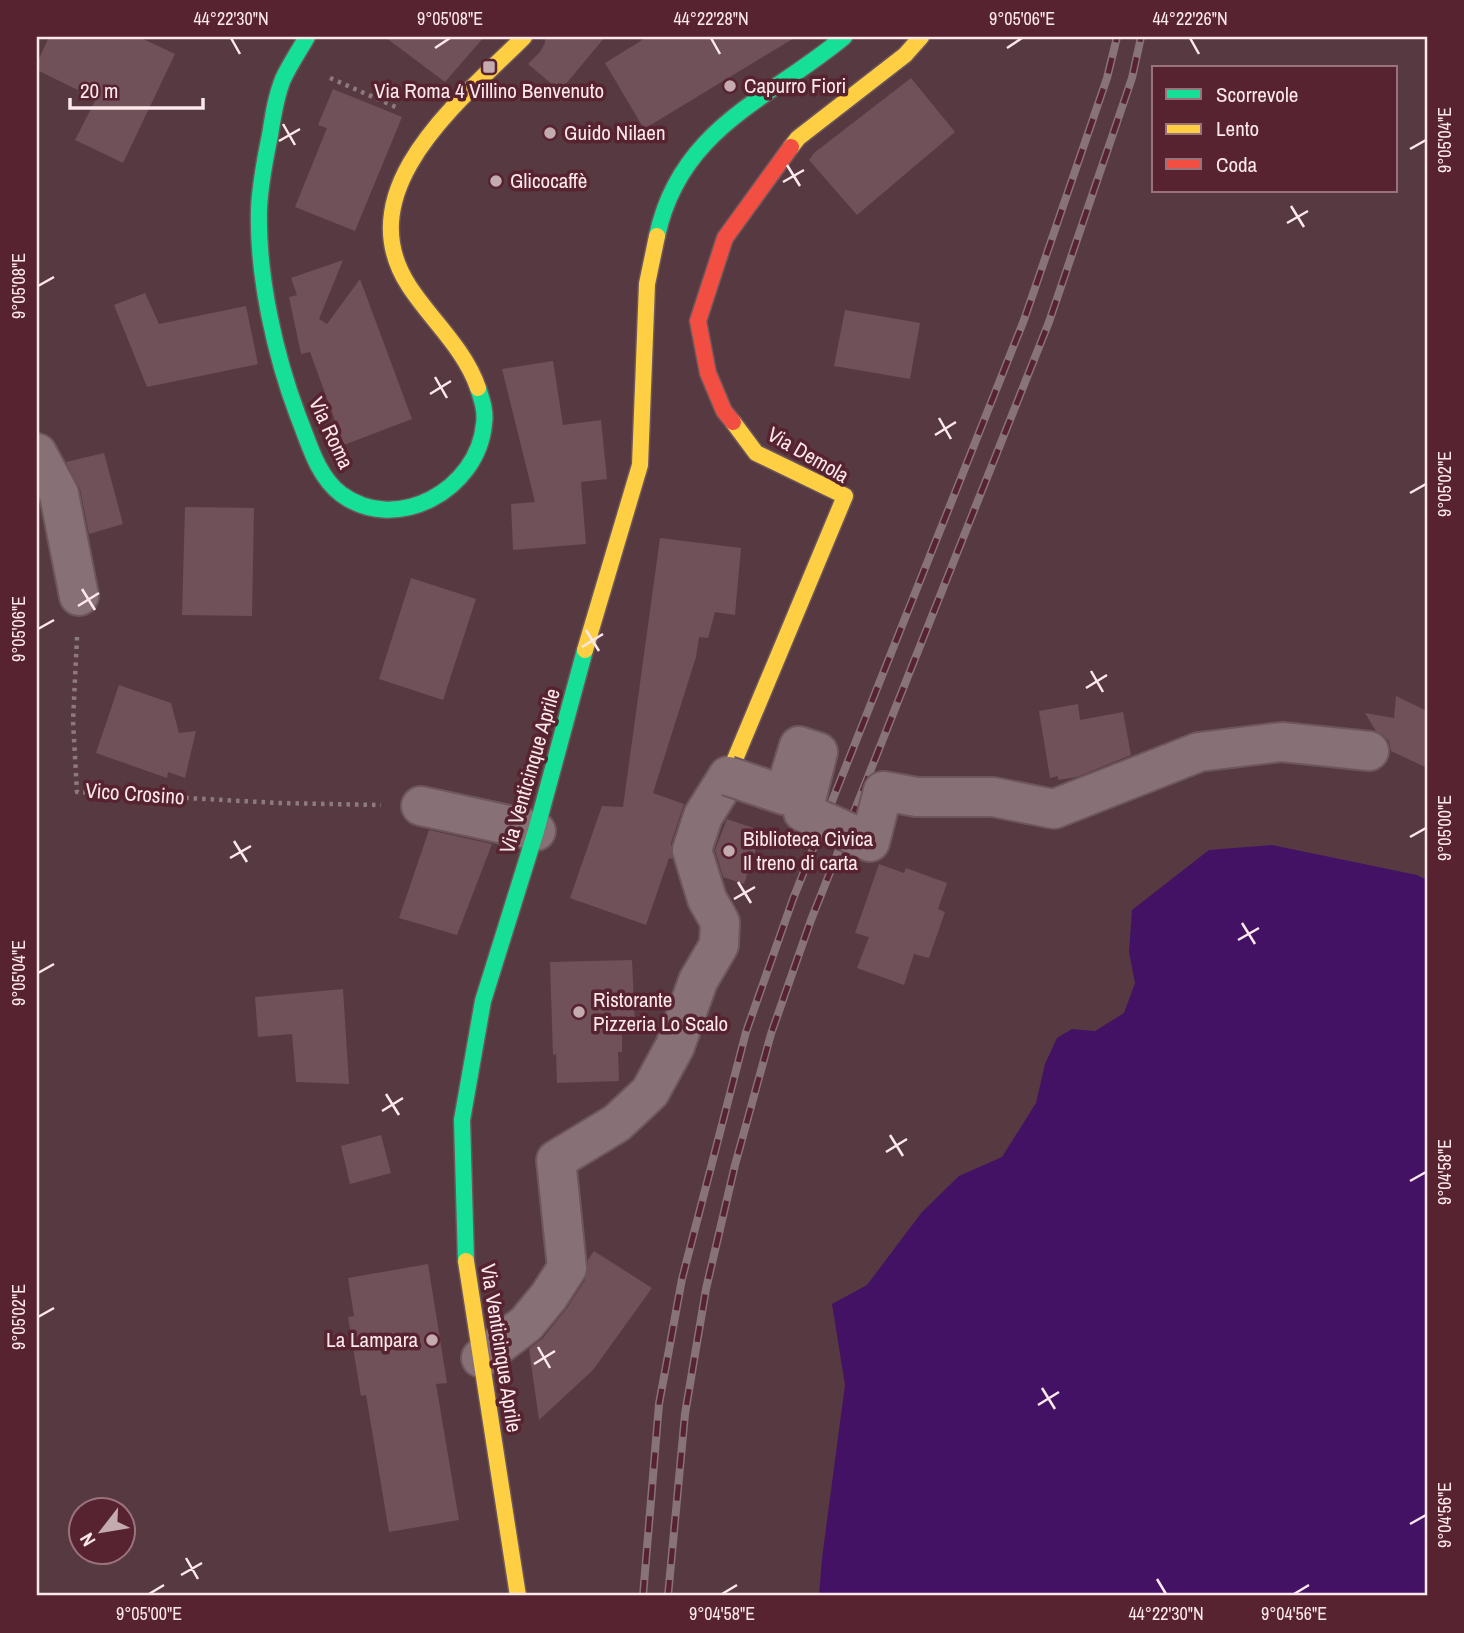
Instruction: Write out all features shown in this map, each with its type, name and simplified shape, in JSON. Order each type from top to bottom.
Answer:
[{"type":"street","name":"Via Roma","points":[[307,37],[282,80],[259,206],[267,303],[276,351],[294,406],[319,466],[334,488],[356,503],[374,509],[397,511],[419,506],[460,477],[474,459],[483,434],[485,408],[465,359],[399,272],[392,253],[389,226],[394,198],[408,166],[438,126],[524,37]]},
{"type":"street","name":"Via Venticinque Aprile","points":[[518,1596],[465,1255],[462,1120],[483,1000],[536,831],[640,465],[647,284],[663,209],[692,157],[723,124],[844,37]]},
{"type":"street","name":"Via Demola","points":[[728,776],[845,496],[755,453],[724,411],[708,373],[698,321],[725,238],[798,138],[905,55],[921,37]]},
{"type":"street","points":[[37,453],[59,494],[79,596]]},
{"type":"street","points":[[481,1358],[526,1324],[567,1268],[555,1160],[617,1124],[650,1092],[676,1046],[698,981],[719,945],[720,922],[707,899],[692,850],[703,816],[728,776],[784,795],[799,746],[818,752],[803,812],[870,842],[883,791],[917,797],[993,797],[1054,810],[1199,752],[1282,742],[1369,751]]},
{"type":"street","points":[[421,806],[536,831]]},
{"type":"path","points":[[293,62],[438,126]]},
{"type":"path","name":"Vico Crosino","points":[[79,596],[73,721],[76,792],[278,803],[421,806]]},
{"type":"shaded area","points":[[1272,845],[1417,875],[1427,880],[1427,1596],[819,1596],[845,1385],[832,1304],[867,1285],[922,1212],[959,1176],[1002,1157],[1036,1103],[1045,1064],[1057,1038],[1072,1029],[1095,1031],[1124,1013],[1135,983],[1129,952],[1132,910],[1209,850]]},
{"type":"building","points":[[49,37],[139,37],[175,54],[123,163],[75,140],[96,99],[37,70],[37,63]]},
{"type":"building","points":[[385,37],[484,37],[445,82]]},
{"type":"building","points":[[545,37],[605,37],[560,91],[528,64],[540,52]]},
{"type":"building","points":[[647,37],[796,37],[644,129],[605,63]]},
{"type":"building","points":[[911,78],[955,132],[857,215],[809,160],[814,153]]},
{"type":"building","points":[[333,89],[402,117],[355,231],[295,207],[327,128],[318,125]]},
{"type":"building","points":[[343,260],[319,319],[327,324],[360,279],[412,419],[344,445],[310,352],[301,354],[289,297],[297,295],[291,278]]},
{"type":"building","points":[[145,293],[159,324],[246,306],[258,364],[147,387],[114,305]]},
{"type":"building","points":[[845,310],[920,323],[910,379],[834,366]]},
{"type":"building","points":[[553,361],[563,425],[601,420],[607,479],[581,482],[586,544],[513,550],[511,504],[535,502],[502,369]]},
{"type":"building","points":[[104,453],[123,524],[89,534],[80,489],[66,462]]},
{"type":"building","points":[[185,507],[254,508],[252,616],[182,615]]},
{"type":"building","points":[[660,538],[741,548],[735,615],[715,612],[708,638],[699,637],[696,657],[653,793],[684,804],[671,843],[672,859],[669,858],[646,925],[570,898],[602,806],[623,807]]},
{"type":"building","points":[[411,578],[476,599],[443,700],[379,679]]},
{"type":"building","points":[[119,685],[171,703],[179,733],[196,731],[185,778],[168,772],[167,778],[96,753]]},
{"type":"building","points":[[1396,696],[1427,711],[1427,768],[1391,751],[1389,741],[1376,731],[1365,713],[1394,718]]},
{"type":"building","points":[[1078,704],[1080,720],[1123,712],[1131,755],[1077,777],[1058,780],[1058,776],[1050,778],[1039,711]]},
{"type":"building","points":[[727,819],[762,831],[744,884],[723,877],[715,850]]},
{"type":"building","points":[[429,830],[492,844],[457,935],[399,918]]},
{"type":"building","points":[[879,864],[904,873],[906,868],[947,883],[938,909],[945,912],[929,958],[914,954],[904,985],[857,968],[869,937],[855,933]]},
{"type":"building","points":[[632,960],[635,1026],[622,1027],[622,1052],[618,1052],[619,1081],[557,1083],[556,1054],[553,1055],[550,962]]},
{"type":"building","points":[[343,989],[349,1084],[296,1082],[292,1034],[258,1037],[255,997]]},
{"type":"building","points":[[381,1135],[391,1173],[350,1184],[341,1146]]},
{"type":"building","points":[[594,1251],[652,1288],[593,1370],[539,1420],[529,1349],[543,1338],[567,1308],[585,1280],[588,1260]]},
{"type":"building","points":[[428,1264],[447,1383],[436,1384],[459,1520],[389,1532],[366,1395],[361,1396],[348,1317],[354,1316],[348,1278]]},
{"type":"railway","points":[[643,1596],[659,1404],[682,1279],[746,1032],[793,899],[1024,320],[1107,78],[1117,37]]},
{"type":"railway","points":[[668,1596],[685,1414],[706,1289],[735,1165],[771,1034],[811,920],[1049,322],[1132,78],[1141,37]]},
{"type":"traffic: fast","points":[[307,37],[283,79],[277,99],[262,181],[259,234],[264,287],[275,341],[298,416],[320,469],[341,494],[363,505],[386,510],[409,507],[431,499],[451,486],[467,469],[478,448],[484,424],[478,388]]},
{"type":"traffic: fast","points":[[657,236],[669,199],[685,168],[706,142],[757,99],[844,37]]},
{"type":"traffic: fast","points":[[466,1261],[462,1120],[483,1001],[536,831],[585,650]]},
{"type":"traffic: slow","points":[[478,388],[465,360],[409,286],[393,250],[392,215],[401,181],[420,148],[471,88],[524,37]]},
{"type":"traffic: slow","points":[[791,147],[798,138],[905,55],[921,37]]},
{"type":"traffic: slow","points":[[585,650],[640,465],[647,284],[657,236]]},
{"type":"traffic: slow","points":[[728,776],[845,496],[756,453],[733,422]]},
{"type":"traffic: slow","points":[[466,1261],[518,1596]]},
{"type":"traffic: jam","points":[[733,422],[724,411],[708,373],[698,321],[725,238],[791,147]]},
{"type":"place","name":"Via Roma 4 Villino Benvenuto","points":[[489,67]]},
{"type":"place","name":"Capurro Fiori","points":[[730,86]]},
{"type":"place","name":"Guido Nilaen","points":[[550,133]]},
{"type":"place","name":"Glicocaffè","points":[[496,181]]},
{"type":"place","name":"Biblioteca Civica Il treno di carta","points":[[729,851]]},
{"type":"place","name":"Ristorante Pizzeria Lo Scalo","points":[[579,1012]]},
{"type":"place","name":"La Lampara","points":[[432,1340]]}]
